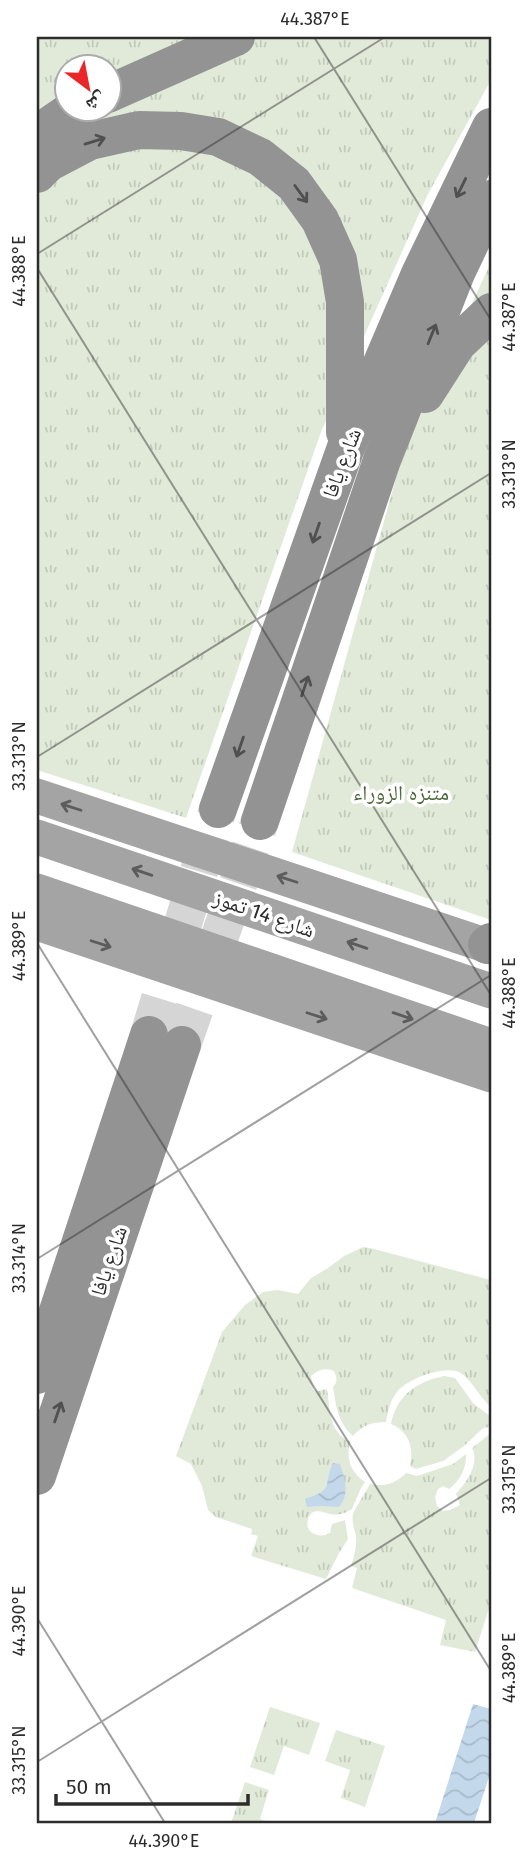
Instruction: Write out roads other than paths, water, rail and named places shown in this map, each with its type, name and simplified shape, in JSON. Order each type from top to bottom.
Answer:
[{"type":"highway","points":[[122,88],[236,37]]},
{"type":"highway","points":[[37,134],[55,122]]},
{"type":"highway","name":"شارع يافا","points":[[218,809],[345,450],[419,274],[491,127]]},
{"type":"highway","points":[[37,174],[48,163],[90,141],[139,130],[181,131],[218,137],[260,157],[294,184],[320,220],[338,260],[345,302],[345,450]]},
{"type":"highway","name":"شارع يافا","points":[[260,821],[382,460],[456,273],[491,199]]},
{"type":"highway","points":[[382,460],[457,345],[491,312]]},
{"type":"highway","name":"شارع يافا","points":[[37,1375],[165,1040],[37,1476]]},
{"type":"main road","points":[[37,796],[490,945]]},
{"type":"main road","name":"شارع 14 تموز","points":[[37,837],[491,991]]},
{"type":"main road","name":"شارع 14 تموز","points":[[37,868],[491,1021]]},
{"type":"main road","points":[[37,891],[491,1046]]},
{"type":"main road","points":[[37,923],[491,1074]]},
{"type":"water","points":[[333,1463],[340,1464],[344,1475],[346,1486],[342,1502],[339,1507],[307,1507],[305,1499],[325,1489]]},
{"type":"water","points":[[473,1704],[491,1709],[491,1771],[474,1823],[435,1823]]},
{"type":"tunnel","points":[[149,1035],[218,809]]},
{"type":"tunnel","points":[[182,1045],[260,821]]},
{"type":"park label","name":"متنزه الزوراء","points":[[401,793]]}]
